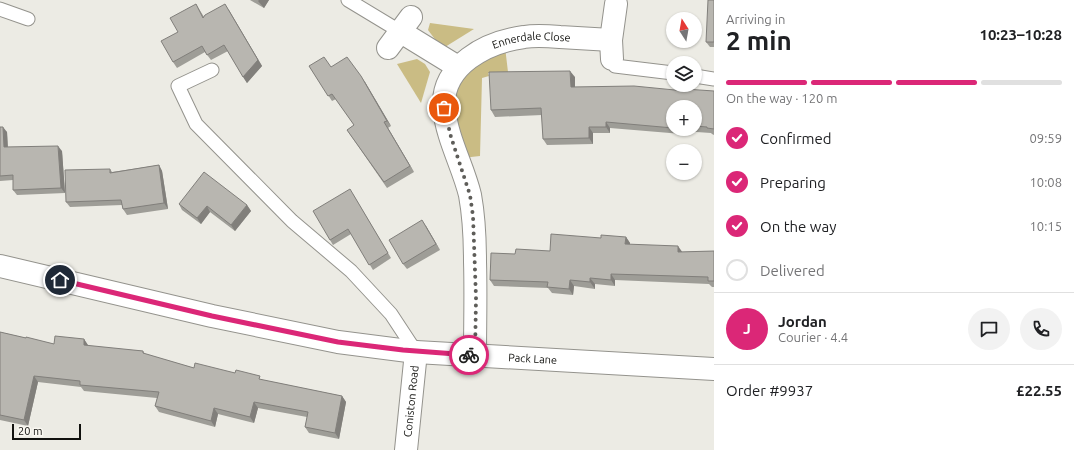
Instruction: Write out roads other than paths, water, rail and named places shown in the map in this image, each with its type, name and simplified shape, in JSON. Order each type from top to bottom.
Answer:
[{"type":"street","points":[[612,49],[616,4]]},
{"type":"street","points":[[400,32],[458,68]]},
{"type":"street","name":"Ennerdale Close","points":[[475,356],[476,298],[473,216],[470,195],[451,137],[444,108],[448,87],[452,77],[458,68],[484,48],[524,36],[543,36],[612,49]]},
{"type":"street","name":"Pack Lane","points":[[0,266],[278,330],[338,342],[416,352],[714,369]]},
{"type":"street","name":"Coniston Road","points":[[406,450],[416,352]]},
{"type":"lane","points":[[348,0],[400,32]]},
{"type":"lane","points":[[0,10],[28,19]]},
{"type":"lane","points":[[612,49],[615,66],[666,72]]},
{"type":"lane","points":[[212,70],[178,86],[196,124],[292,221],[351,271],[391,314],[416,352]]},
{"type":"lane","points":[[702,77],[714,78]]}]
